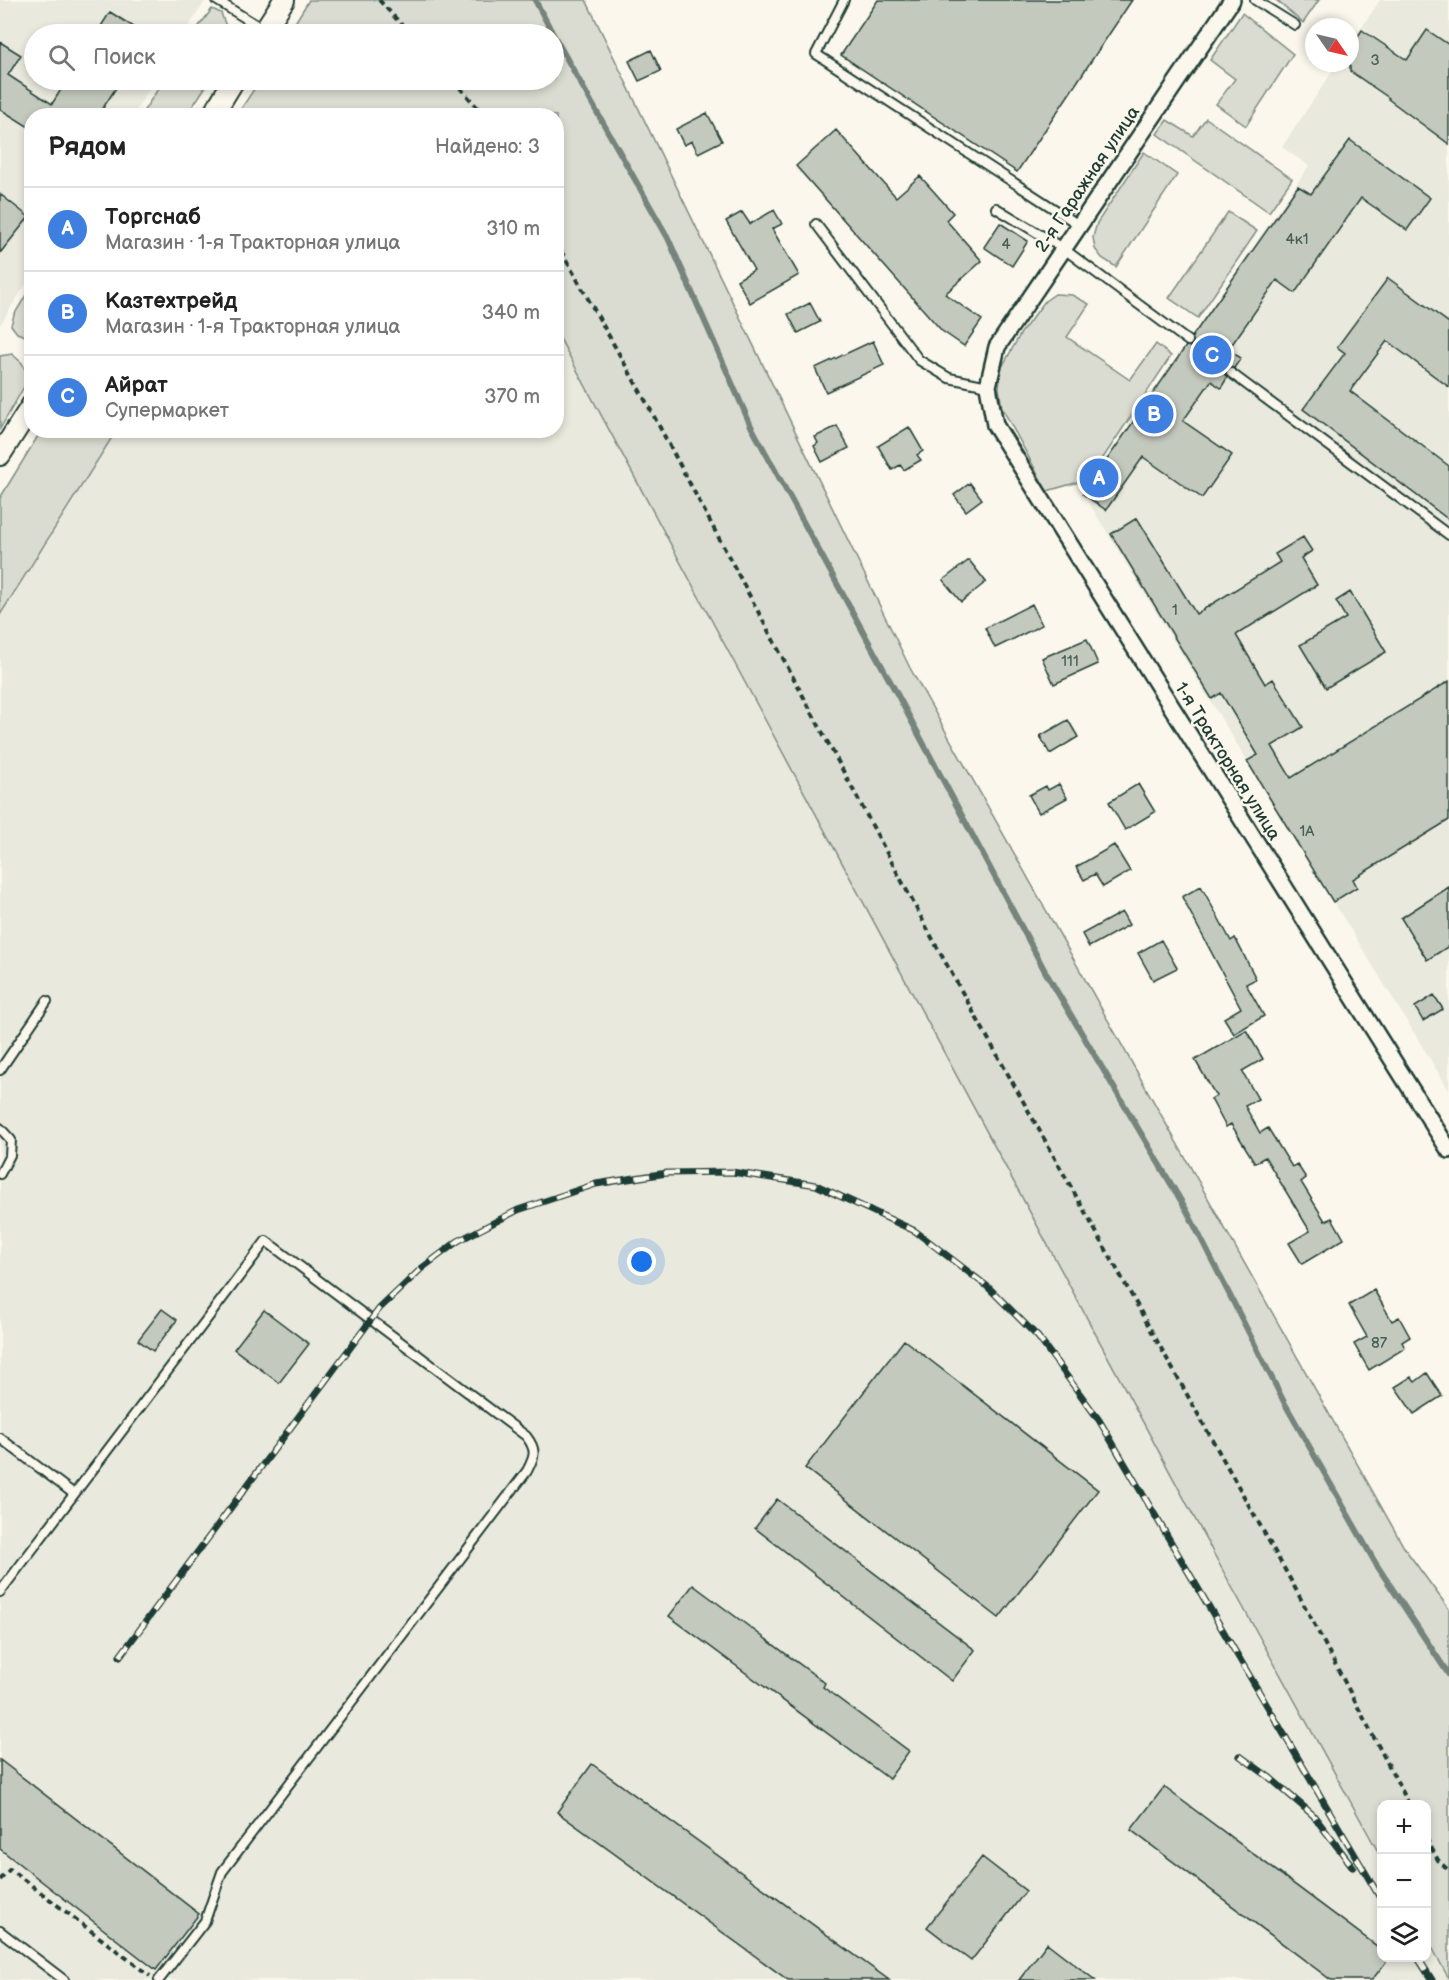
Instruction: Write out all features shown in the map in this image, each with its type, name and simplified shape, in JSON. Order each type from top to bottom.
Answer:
[{"type":"street","points":[[269,24],[284,0]]},
{"type":"street","name":"2-я Гаражная улица","points":[[988,386],[997,347],[1232,0]]},
{"type":"street","points":[[217,108],[228,90]]},
{"type":"street","name":"1-я Тракторная улица","points":[[988,386],[995,425],[1449,1150]]},
{"type":"street","points":[[0,455],[24,418]]},
{"type":"lane","points":[[216,0],[252,24]]},
{"type":"lane","points":[[844,0],[816,54],[1080,225]]},
{"type":"lane","points":[[1255,0],[1295,25]]},
{"type":"lane","points":[[996,208],[1064,249],[1188,341]]},
{"type":"lane","points":[[816,224],[919,360],[949,378],[988,386]]},
{"type":"lane","points":[[1231,373],[1449,535]]},
{"type":"lane","points":[[0,1070],[47,1002]]},
{"type":"lane","points":[[0,1128],[11,1140],[10,1155],[0,1174]]},
{"type":"lane","points":[[0,1592],[266,1241],[526,1436],[533,1445],[534,1458],[527,1471],[222,1872],[205,1921],[159,1980]]},
{"type":"lane","points":[[0,1438],[74,1494]]},
{"type":"lane","points":[[0,1931],[64,1980]]},
{"type":"path","points":[[379,0],[401,24]]},
{"type":"path","points":[[462,90],[478,108]]},
{"type":"path","points":[[564,256],[649,407],[938,949],[1294,1586],[1407,1800]]},
{"type":"path","points":[[1431,1847],[1438,1860],[1449,1871]]},
{"type":"path","points":[[0,1880],[10,1869],[155,1980]]},
{"type":"shaded area","points":[[0,0],[206,0],[190,24],[24,24],[24,90],[149,90],[137,108],[24,108],[24,287],[0,325]]},
{"type":"shaded area","points":[[309,0],[586,0],[910,668],[1405,1549],[1449,1609],[1449,1979],[1431,1945],[1431,1800],[1377,1800],[1377,1850],[1222,1569],[564,346],[564,108],[242,108],[253,90],[564,90],[564,24],[294,24]]},
{"type":"shaded area","points":[[1276,0],[1319,0],[1303,23]]},
{"type":"shaded area","points":[[1380,0],[1449,0],[1449,1090],[1083,493],[1309,166],[1282,147],[1332,72],[1359,72],[1359,32]]},
{"type":"shaded area","points":[[212,9],[221,13],[225,24],[201,24]]},
{"type":"shaded area","points":[[1242,13],[1293,54],[1246,126],[1216,104],[1235,79],[1210,60]]},
{"type":"shaded area","points":[[157,90],[203,90],[192,108],[146,108]]},
{"type":"shaded area","points":[[1206,118],[1292,179],[1269,212],[1157,134],[1167,120],[1193,136]]},
{"type":"shaded area","points":[[1144,152],[1177,175],[1116,267],[1102,258],[1095,249],[1093,237],[1097,223]]},
{"type":"shaded area","points":[[1228,212],[1257,231],[1198,318],[1169,298]]},
{"type":"shaded area","points":[[1055,294],[1072,295],[1089,304],[1067,337],[1130,380],[1156,344],[1171,356],[1089,479],[1047,491],[1002,408],[999,388],[1001,369],[1021,333],[1045,301]]},
{"type":"shaded area","points":[[24,299],[24,336],[17,333],[11,325]]},
{"type":"shaded area","points":[[564,346],[1222,1569],[1377,1848],[1377,1962],[1431,1962],[1431,1943],[1449,1980],[0,1980],[0,615],[112,438],[564,438]]},
{"type":"shaded area","points":[[12,354],[22,363],[24,387],[0,429],[0,356]]},
{"type":"shaded area","points":[[37,438],[112,438],[0,615],[0,498]]},
{"type":"building","points":[[878,0],[1132,0],[1017,172],[841,55]]},
{"type":"building","points":[[110,12],[129,24],[102,24]]},
{"type":"building","points":[[1362,30],[1407,60],[1427,30],[1449,45],[1449,144],[1351,72],[1359,72],[1359,34]]},
{"type":"building","points":[[0,42],[21,55],[8,75],[24,86],[24,90],[31,90],[52,104],[61,90],[115,90],[103,108],[24,108],[24,124],[0,109]]},
{"type":"building","points":[[651,50],[661,71],[639,81],[629,61]]},
{"type":"building","points":[[707,113],[722,141],[698,153],[692,141],[684,145],[676,129]]},
{"type":"building","points":[[836,130],[896,197],[920,176],[953,213],[946,220],[982,261],[945,294],[982,320],[964,346],[942,331],[796,166]]},
{"type":"building","points":[[1350,140],[1430,198],[1407,230],[1361,198],[1295,293],[1277,280],[1228,350],[1241,358],[1234,368],[1229,367],[1226,370],[1227,378],[1221,388],[1211,381],[1183,421],[1232,455],[1202,498],[1143,457],[1106,510],[1083,494],[1186,346],[1190,347],[1193,344],[1192,337],[1298,186],[1311,194]]},
{"type":"building","points":[[0,194],[24,213],[24,223],[0,253]]},
{"type":"building","points":[[774,210],[782,224],[772,229],[799,275],[750,303],[737,280],[754,270],[726,221],[742,212],[750,224]]},
{"type":"building","points":[[1000,223],[1028,241],[1012,266],[984,247]]},
{"type":"building","points":[[1388,278],[1449,323],[1449,387],[1387,341],[1350,391],[1449,466],[1449,520],[1303,409],[1345,353],[1337,347]]},
{"type":"building","points":[[810,303],[820,322],[798,333],[788,314]]},
{"type":"building","points":[[873,341],[884,365],[826,392],[815,368]]},
{"type":"building","points":[[837,426],[849,448],[822,462],[814,446],[818,443],[815,437]]},
{"type":"building","points":[[909,427],[923,451],[917,455],[921,460],[904,470],[900,465],[892,470],[878,446]]},
{"type":"building","points":[[970,483],[982,499],[966,511],[954,495]]},
{"type":"building","points":[[1137,518],[1196,614],[1280,562],[1275,554],[1303,537],[1312,551],[1301,558],[1317,585],[1236,635],[1265,684],[1273,679],[1303,727],[1272,746],[1291,778],[1449,681],[1449,820],[1353,879],[1357,887],[1333,902],[1247,761],[1258,755],[1221,693],[1212,699],[1111,534]]},
{"type":"building","points":[[969,560],[986,582],[961,602],[943,580]]},
{"type":"building","points":[[1350,592],[1386,652],[1326,688],[1300,645],[1346,618],[1336,601]]},
{"type":"building","points":[[1032,604],[1042,625],[995,648],[985,628]]},
{"type":"building","points":[[1087,639],[1098,664],[1054,684],[1042,658]]},
{"type":"building","points":[[1068,720],[1078,737],[1050,754],[1040,736]]},
{"type":"building","points":[[1059,784],[1067,798],[1039,813],[1029,795],[1046,786],[1048,790]]},
{"type":"building","points":[[1138,784],[1155,812],[1125,830],[1109,802]]},
{"type":"building","points":[[1114,845],[1130,871],[1103,887],[1095,874],[1084,880],[1076,867]]},
{"type":"building","points":[[1201,886],[1231,941],[1235,938],[1256,979],[1246,984],[1264,1016],[1234,1034],[1224,1018],[1241,1008],[1182,897]]},
{"type":"building","points":[[1449,887],[1449,946],[1427,960],[1401,918]]},
{"type":"building","points":[[1122,912],[1129,925],[1089,947],[1082,934]]},
{"type":"building","points":[[1161,940],[1177,968],[1153,980],[1138,953]]},
{"type":"building","points":[[1434,995],[1443,1009],[1423,1021],[1415,1007]]},
{"type":"building","points":[[1246,1030],[1263,1059],[1242,1071],[1258,1099],[1245,1106],[1260,1133],[1268,1128],[1292,1167],[1297,1164],[1306,1178],[1301,1182],[1325,1221],[1332,1218],[1344,1239],[1302,1264],[1289,1243],[1310,1231],[1265,1157],[1255,1163],[1231,1124],[1226,1127],[1211,1099],[1216,1096],[1195,1060]]},
{"type":"building","points":[[1374,1290],[1392,1321],[1399,1317],[1410,1337],[1402,1342],[1405,1348],[1369,1370],[1354,1344],[1367,1337],[1349,1305]]},
{"type":"building","points":[[162,1309],[177,1320],[153,1351],[138,1340]]},
{"type":"building","points":[[264,1310],[309,1344],[279,1383],[234,1349]]},
{"type":"building","points":[[904,1340],[1098,1490],[999,1618],[805,1468]]},
{"type":"building","points":[[1427,1373],[1442,1396],[1414,1414],[1395,1387],[1411,1377],[1415,1382]]},
{"type":"building","points":[[777,1499],[975,1650],[952,1681],[755,1528]]},
{"type":"building","points":[[693,1585],[825,1683],[823,1687],[909,1751],[889,1779],[669,1616]]},
{"type":"building","points":[[0,1760],[199,1914],[156,1970],[0,1849]]},
{"type":"building","points":[[592,1764],[889,1980],[788,1980],[557,1812]]},
{"type":"building","points":[[1164,1787],[1377,1946],[1377,1962],[1386,1962],[1372,1980],[1331,1980],[1131,1830]]},
{"type":"building","points":[[982,1857],[1026,1891],[971,1961],[927,1927]]},
{"type":"building","points":[[1047,1943],[1095,1980],[1019,1980]]},
{"type":"waterway","points":[[535,0],[548,24]]},
{"type":"waterway","points":[[564,54],[668,238],[751,426],[1046,973],[1187,1211],[1284,1402],[1376,1564],[1449,1675]]},
{"type":"railway","points":[[120,1656],[379,1309],[422,1268],[458,1241],[518,1210],[596,1184],[667,1173],[732,1172],[816,1185],[915,1231],[988,1287],[1038,1337],[1099,1420],[1377,1893]]},
{"type":"railway","points":[[1240,1756],[1269,1777],[1313,1815],[1353,1867]]},
{"type":"railway","points":[[1421,1962],[1432,1980]]},
{"type":"place","name":"Айрат","points":[[1212,355]]},
{"type":"place","name":"Казтехтрейд","points":[[1154,414]]},
{"type":"place","name":"Торгснаб","points":[[1099,478]]}]
